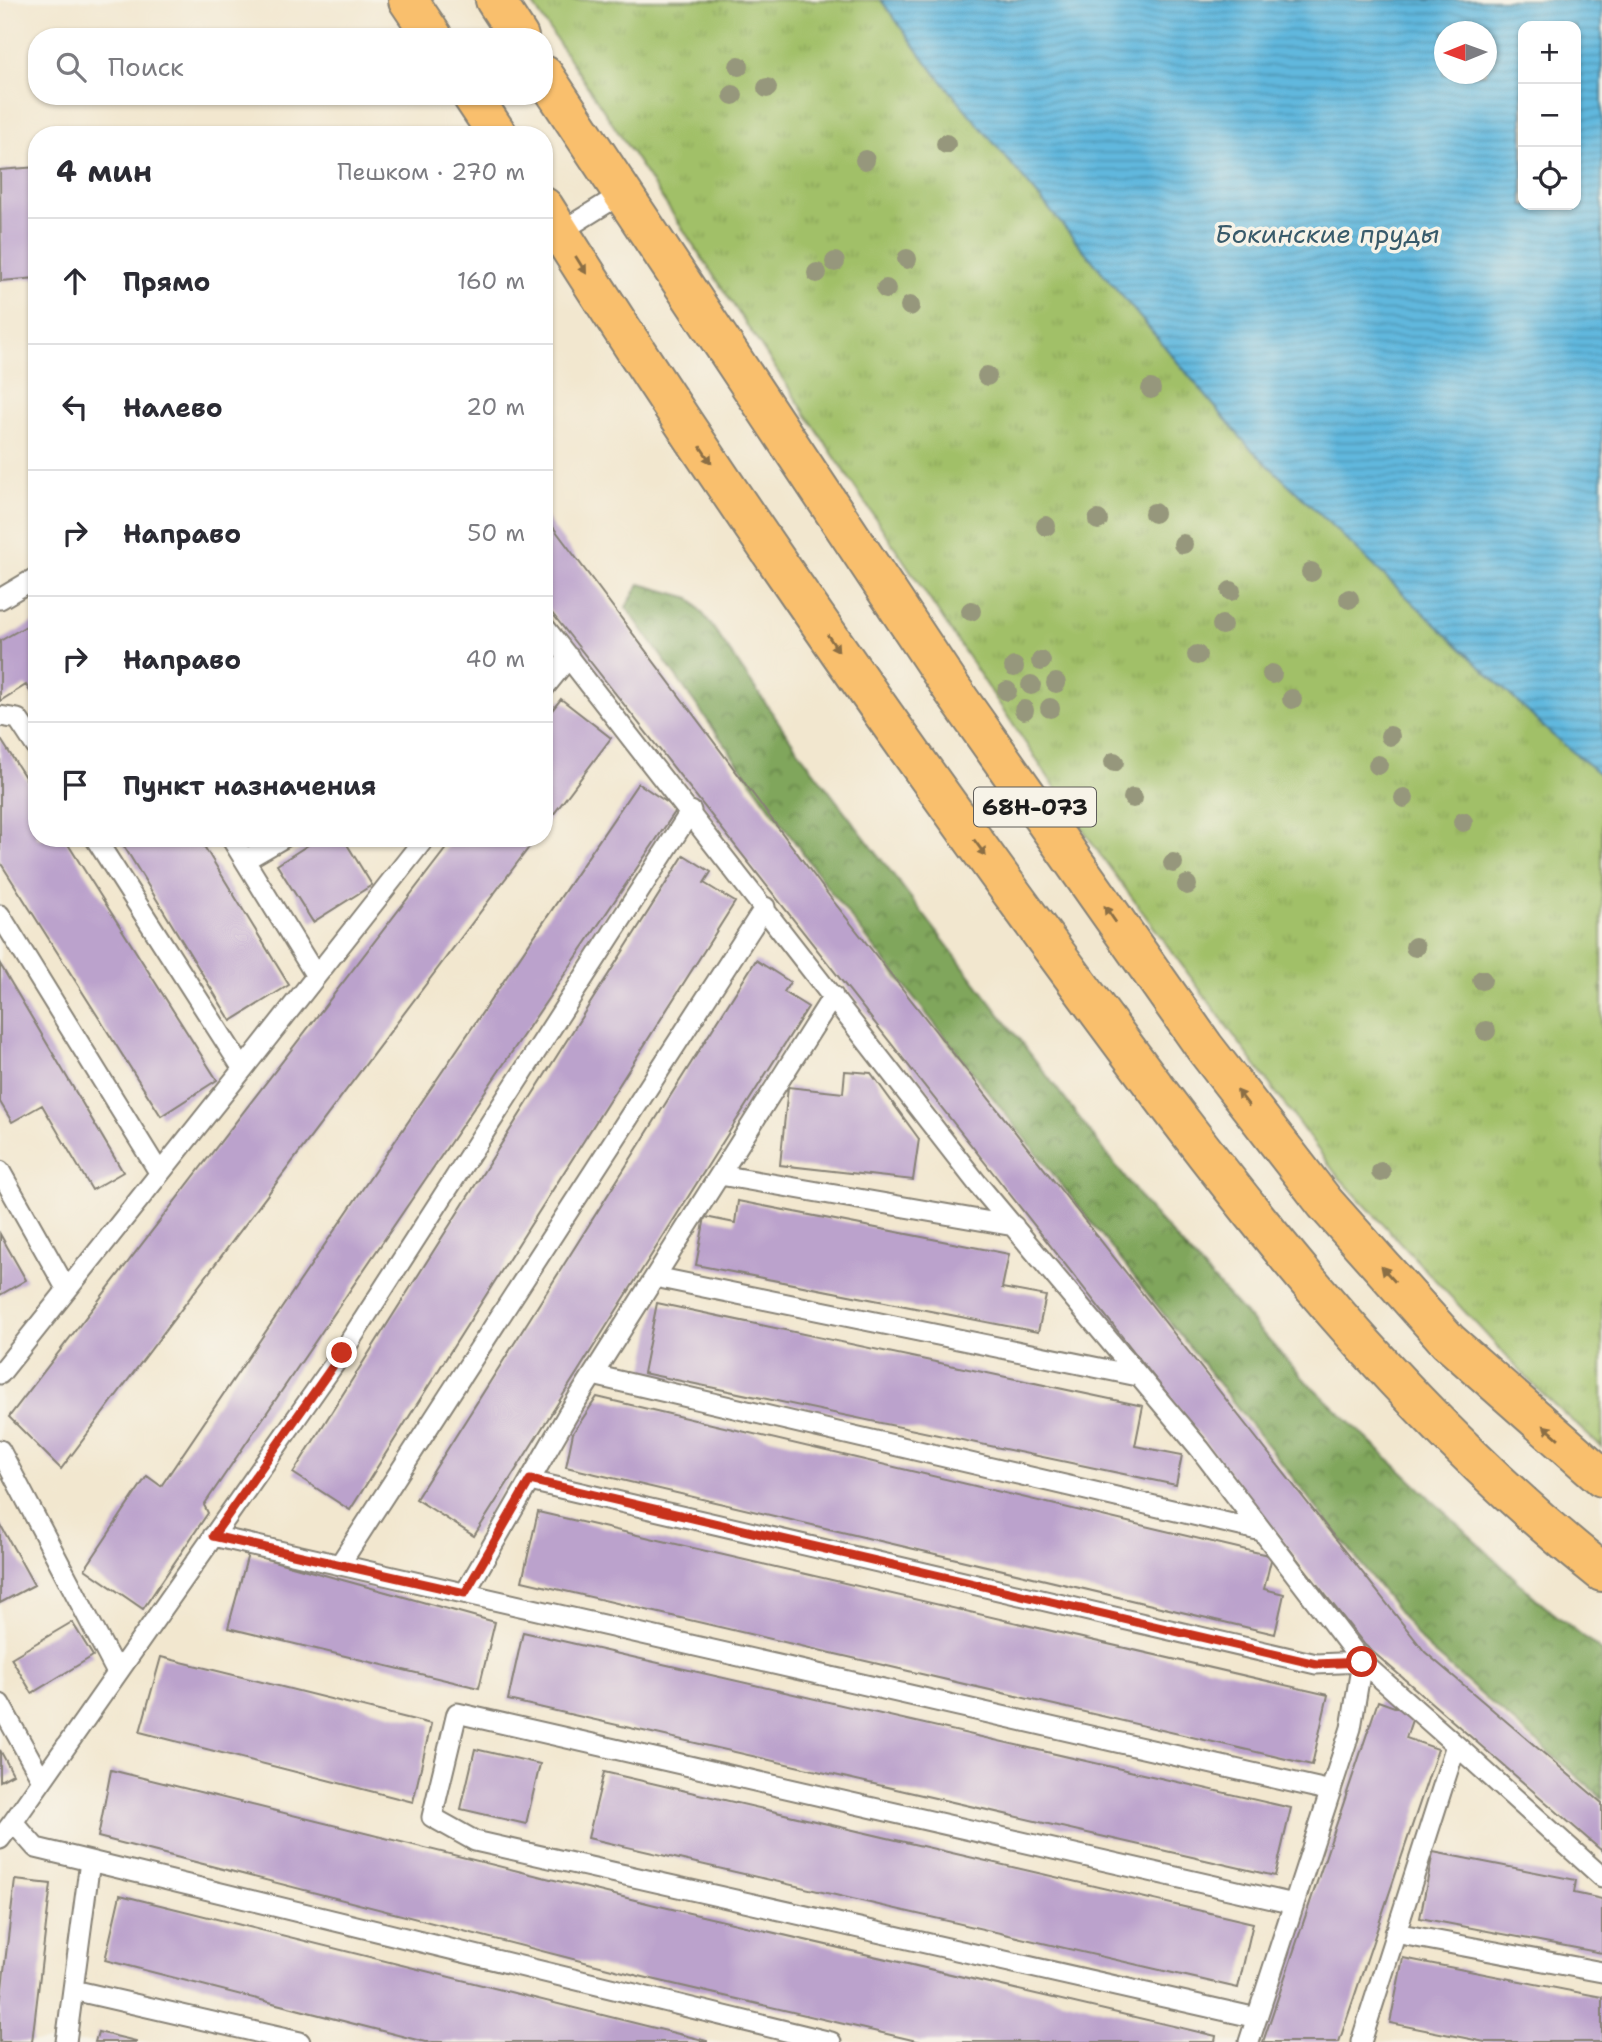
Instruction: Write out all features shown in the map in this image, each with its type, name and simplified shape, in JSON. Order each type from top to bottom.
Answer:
[{"type":"main road","points":[[408,0],[427,28]]},
{"type":"main road","points":[[495,0],[513,28]]},
{"type":"main road","name":"68Н-073","points":[[553,88],[952,689],[1205,1048],[1325,1203],[1448,1341],[1602,1477]]},
{"type":"main road","points":[[478,105],[492,126]]},
{"type":"main road","name":"68Н-073","points":[[553,234],[872,701],[1135,1060],[1259,1222],[1347,1326],[1460,1446],[1602,1572]]},
{"type":"lane","points":[[553,228],[623,192]]},
{"type":"lane","points":[[0,599],[28,582]]},
{"type":"lane","points":[[553,637],[1014,1226],[1139,1376],[1362,1662],[1602,1877]]},
{"type":"lane","points":[[553,676],[569,657]]},
{"type":"lane","points":[[0,716],[18,719],[28,734]]},
{"type":"lane","points":[[0,1839],[342,1353],[691,811]]},
{"type":"lane","points":[[101,847],[243,1069]]},
{"type":"lane","points":[[237,847],[316,976]]},
{"type":"lane","points":[[245,860],[267,847]]},
{"type":"lane","points":[[0,1374],[418,847]]},
{"type":"lane","points":[[340,1564],[765,907]]},
{"type":"lane","points":[[0,915],[159,1172]]},
{"type":"lane","points":[[465,1593],[593,1375],[834,996]]},
{"type":"lane","points":[[0,1171],[66,1288]]},
{"type":"lane","points":[[720,1175],[1014,1226]]},
{"type":"lane","points":[[655,1277],[1139,1376]]},
{"type":"lane","points":[[593,1375],[1262,1531]]},
{"type":"lane","points":[[0,1450],[117,1673]]},
{"type":"lane","points":[[530,1480],[1316,1664],[1362,1662]]},
{"type":"lane","points":[[213,1536],[1331,1791]]},
{"type":"lane","points":[[1249,2042],[1352,1728],[1362,1662]]},
{"type":"lane","points":[[0,1704],[42,1780]]},
{"type":"lane","points":[[1257,2018],[475,1841],[432,1817],[457,1713],[1294,1904]]},
{"type":"lane","points":[[1362,2042],[1456,1745]]},
{"type":"lane","points":[[13,1822],[36,1848],[831,2042]]},
{"type":"lane","points":[[66,2042],[90,1861]]},
{"type":"lane","points":[[1395,1933],[1602,1972]]},
{"type":"lane","points":[[73,1990],[300,2042]]},
{"type":"green space","points":[[530,0],[881,0],[930,67],[1248,446],[1549,732],[1602,776],[1602,1448],[1538,1390],[1336,1174],[1096,849],[553,34],[553,28],[549,28]]},
{"type":"green space","points":[[640,584],[690,598],[800,753],[1149,1209],[1303,1378],[1542,1604],[1602,1651],[1602,1798],[1427,1648],[832,894],[626,607]]},
{"type":"water","name":"Бокинские пруды","points":[[881,0],[1602,0],[1602,776],[1549,732],[1248,446],[930,67]]},
{"type":"building","points":[[28,168],[28,279],[1,281],[0,170]]},
{"type":"building","points":[[553,527],[830,897],[1425,1652],[1602,1803],[1602,1851],[1365,1645],[553,614]]},
{"type":"building","points":[[28,625],[28,688],[26,685],[0,701],[0,641]]},
{"type":"building","points":[[561,699],[611,738],[553,815],[553,709]]},
{"type":"building","points":[[0,738],[28,782],[28,847],[70,847],[217,1080],[161,1116],[0,862]]},
{"type":"building","points":[[638,783],[677,809],[204,1505],[208,1513],[143,1609],[85,1569],[147,1476],[161,1486]]},
{"type":"building","points":[[125,847],[205,847],[289,985],[231,1021]]},
{"type":"building","points":[[305,847],[349,847],[372,885],[313,922],[277,865]]},
{"type":"building","points":[[447,847],[529,847],[61,1469],[9,1417]]},
{"type":"building","points":[[684,855],[711,872],[704,883],[735,902],[350,1510],[293,1473]]},
{"type":"building","points":[[756,960],[790,982],[784,992],[808,1007],[474,1536],[416,1499]]},
{"type":"building","points":[[0,964],[123,1172],[92,1190],[42,1105],[12,1122],[0,1102]]},
{"type":"building","points":[[845,1071],[871,1073],[919,1139],[913,1180],[780,1165],[788,1087],[843,1093]]},
{"type":"building","points":[[738,1201],[1009,1254],[1002,1288],[1046,1296],[1038,1332],[696,1265],[705,1217],[735,1223]]},
{"type":"building","points":[[0,1234],[26,1280],[0,1295]]},
{"type":"building","points":[[657,1303],[1143,1406],[1135,1446],[1182,1455],[1176,1485],[643,1373]]},
{"type":"building","points":[[597,1397],[1272,1556],[1264,1589],[1284,1594],[1275,1634],[566,1467],[573,1433]]},
{"type":"building","points":[[538,1512],[1328,1695],[1312,1765],[522,1581]]},
{"type":"building","points":[[0,1524],[34,1585],[0,1603]]},
{"type":"building","points":[[248,1554],[495,1622],[479,1688],[228,1628]]},
{"type":"building","points":[[72,1622],[93,1656],[32,1693],[11,1658]]},
{"type":"building","points":[[523,1632],[1291,1808],[1275,1876],[508,1700]]},
{"type":"building","points":[[161,1657],[431,1724],[413,1802],[140,1732]]},
{"type":"building","points":[[1378,1701],[1414,1714],[1406,1738],[1438,1749],[1339,2042],[1263,2042]]},
{"type":"building","points":[[475,1749],[540,1764],[526,1824],[461,1809]]},
{"type":"building","points":[[0,1750],[13,1774],[0,1781]]},
{"type":"building","points":[[111,1770],[655,1905],[1216,2036],[1215,2042],[921,2042],[639,1976],[98,1837]]},
{"type":"building","points":[[604,1772],[1253,1923],[1238,1988],[588,1838]]},
{"type":"building","points":[[1433,1852],[1576,1880],[1574,1893],[1602,1899],[1602,1953],[1420,1918]]},
{"type":"building","points":[[15,1880],[51,1884],[32,2042],[0,2042],[0,2004]]},
{"type":"building","points":[[120,1895],[707,2042],[425,2042],[105,1960]]},
{"type":"building","points":[[1403,1958],[1602,1997],[1602,2042],[1485,2042],[1390,2023]]},
{"type":"building","points":[[98,2032],[136,2041],[136,2042],[95,2042]]},
{"type":"route","points":[[342,1353],[213,1536],[465,1593],[530,1480],[1316,1664],[1362,1662]]}]
